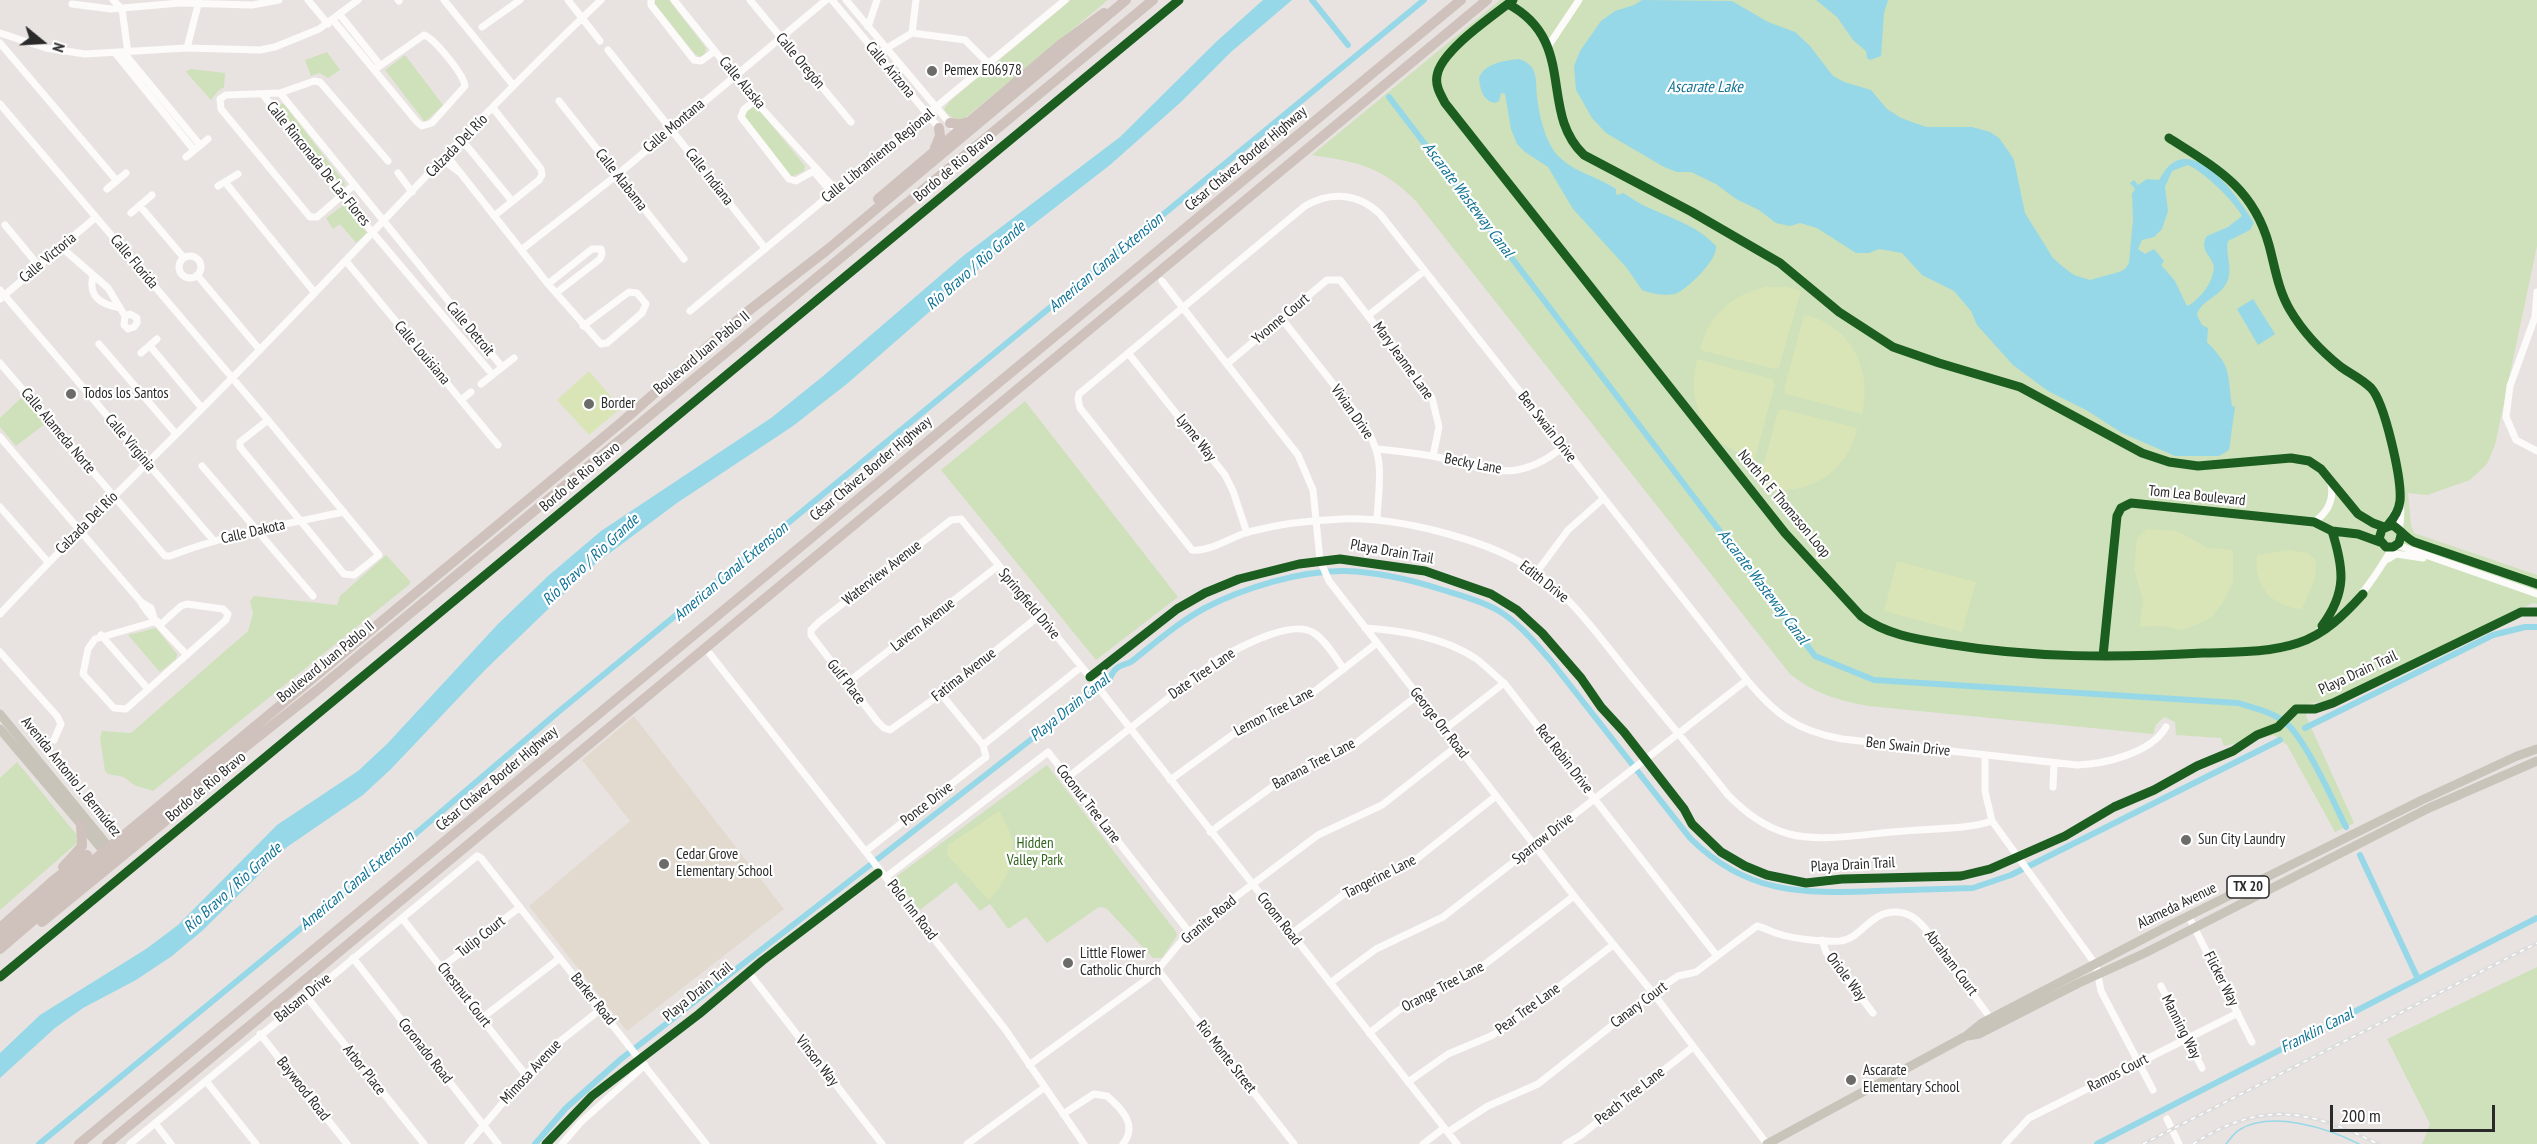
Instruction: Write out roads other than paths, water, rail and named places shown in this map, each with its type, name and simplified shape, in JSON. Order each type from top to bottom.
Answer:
[{"type":"highway","name":"Boulevard Juan Pablo II","points":[[126,837],[220,754],[623,421],[747,312],[828,250],[1126,0]]},
{"type":"highway","points":[[747,312],[928,156],[939,140],[960,124],[971,120],[1081,28],[1126,0]]},
{"type":"highway","name":"Boulevard Juan Pablo II","points":[[126,837],[281,719],[1153,0]]},
{"type":"highway","name":"César Chávez Border Highway","points":[[79,1144],[1461,0]]},
{"type":"highway","name":"César Chávez Border Highway","points":[[106,1144],[1487,0]]},
{"type":"highway","points":[[950,132],[973,134],[1021,98],[1048,86]]},
{"type":"highway","points":[[907,202],[918,184],[953,149],[950,132]]},
{"type":"highway","points":[[54,880],[116,860],[126,837],[216,749],[267,715]]},
{"type":"highway","points":[[0,938],[126,837],[257,746],[281,719]]},
{"type":"highway","points":[[0,928],[54,880],[82,846],[81,824]]},
{"type":"highway","points":[[0,957],[89,867],[102,843],[126,837]]},
{"type":"highway","points":[[0,949],[89,867]]},
{"type":"main road","name":"Avenida Antonio J. Bermúdez","points":[[0,714],[116,860]]},
{"type":"main road","name":"Avenida Antonio J. Bermúdez","points":[[0,729],[81,824],[102,843]]},
{"type":"main road","name":"Alameda Avenue","points":[[1767,1144],[1966,1036],[1991,1019],[2189,917],[2466,779],[2537,749]]},
{"type":"main road","name":"Alameda Avenue","points":[[1966,1036],[1979,1034],[2429,808],[2537,761]]},
{"type":"street","points":[[113,0],[122,9],[123,53],[194,150]]},
{"type":"street","points":[[74,2],[101,9],[122,9],[155,2],[254,3],[279,0]]},
{"type":"street","points":[[308,0],[334,20],[377,67],[422,126],[432,123],[465,86],[462,77],[427,35],[422,35],[377,67]]},
{"type":"street","points":[[0,33],[15,39],[74,53],[123,53],[187,48],[267,49],[309,34],[334,20],[358,0]]},
{"type":"street","points":[[444,0],[513,85]]},
{"type":"street","points":[[482,27],[520,0]]},
{"type":"street","points":[[568,0],[600,41]]},
{"type":"street","name":"Calzada Del Río","points":[[0,614],[48,562],[260,350],[513,85],[601,0]]},
{"type":"street","points":[[651,0],[651,5],[694,60],[700,61],[715,51]]},
{"type":"street","name":"Calle Alaska","points":[[674,0],[755,101],[834,192]]},
{"type":"street","name":"Calle Oregón","points":[[750,0],[851,122]]},
{"type":"street","name":"Calle Montana","points":[[521,250],[617,175],[826,0]]},
{"type":"street","name":"Calle Arizona","points":[[832,0],[927,115],[950,132]]},
{"type":"street","name":"Calle Arizona","points":[[846,0],[936,108],[950,132]]},
{"type":"street","points":[[868,27],[877,0]]},
{"type":"street","points":[[912,33],[916,0]]},
{"type":"street","name":"Calle Libramiento Regional","points":[[690,311],[1065,0]]},
{"type":"street","points":[[1548,45],[1578,0]]},
{"type":"street","points":[[187,48],[198,2]]},
{"type":"street","points":[[1510,2],[1534,22],[1548,45],[1568,132],[1584,155],[1692,212],[1780,263],[1839,312],[1893,347],[2020,387],[2129,446],[2158,459],[2198,466],[2300,459],[2316,465],[2366,520],[2386,526],[2414,542],[2448,555],[2537,584]]},
{"type":"street","name":"North R E Thomason Loop","points":[[1510,2],[1457,46],[1441,64],[1436,81],[1445,103],[1785,533],[1861,616],[1875,626],[1898,635],[2020,653],[2103,656],[2173,655],[2273,649],[2296,644],[2334,623],[2354,604],[2395,546]]},
{"type":"street","points":[[888,48],[912,33],[965,40],[990,64]]},
{"type":"street","points":[[10,54],[15,39]]},
{"type":"street","points":[[0,43],[117,181]]},
{"type":"street","name":"Calle Indiana","points":[[608,50],[765,248]]},
{"type":"street","points":[[123,53],[200,145]]},
{"type":"street","points":[[354,185],[317,217],[310,217],[219,106],[220,99],[226,95],[264,96],[314,81],[323,83],[388,161]]},
{"type":"street","name":"Calle Rinconada De Las Flores","points":[[280,93],[384,222]]},
{"type":"street","name":"Calle Rinconada De Las Flores","points":[[264,96],[373,233]]},
{"type":"street","name":"Calle Alabama","points":[[559,101],[684,259]]},
{"type":"street","points":[[755,101],[744,109],[741,117],[789,179],[796,181],[814,169]]},
{"type":"street","name":"Calle Florida","points":[[0,104],[232,377],[379,555],[354,575],[344,574],[300,521]]},
{"type":"street","points":[[493,108],[541,169],[542,175],[539,180],[494,216]]},
{"type":"street","points":[[2169,138],[2215,166],[2246,196],[2263,227],[2279,284],[2289,309],[2313,342],[2376,395],[2383,410],[2398,476],[2402,522],[2407,535],[2414,542]]},
{"type":"street","points":[[186,156],[208,139]]},
{"type":"street","points":[[462,140],[512,201]]},
{"type":"street","points":[[445,158],[459,172],[548,284],[583,326],[598,343],[606,343],[644,310],[646,304],[638,293],[629,292],[583,326]]},
{"type":"street","points":[[107,189],[126,173]]},
{"type":"street","points":[[398,173],[412,192]]},
{"type":"street","points":[[218,186],[238,174]]},
{"type":"street","points":[[225,182],[315,293]]},
{"type":"street","points":[[131,213],[152,195]]},
{"type":"street","name":"Ben Swain Drive","points":[[1078,399],[1082,391],[1305,206],[1331,196],[1358,199],[1373,208],[1747,680],[1778,713],[1803,729],[1818,735],[2054,763],[2089,765],[2116,759],[2154,741],[2166,727]]},
{"type":"street","points":[[140,206],[184,258]]},
{"type":"street","name":"Calle Victoria","points":[[1,295],[96,217]]},
{"type":"street","name":"Calle Detroit","points":[[384,222],[502,367]]},
{"type":"street","points":[[5,225],[38,265]]},
{"type":"street","name":"Calle Detroit","points":[[373,233],[492,374]]},
{"type":"street","points":[[63,245],[108,288],[125,316]]},
{"type":"street","points":[[548,284],[592,249],[601,249],[600,259],[556,293]]},
{"type":"street","points":[[191,256],[198,260],[200,268],[197,275],[188,278],[181,273],[179,267],[184,258],[191,256]]},
{"type":"street","name":"Calle Louisiana","points":[[346,261],[498,445]]},
{"type":"street","points":[[1369,315],[1424,271]]},
{"type":"street","points":[[93,275],[92,289],[96,298],[102,303],[120,308]]},
{"type":"street","points":[[197,275],[260,350]]},
{"type":"street","name":"Mary Jeanne Lane","points":[[1336,279],[1343,282],[1432,398],[1439,427],[1433,456]]},
{"type":"street","name":"Yvonne Court","points":[[1227,363],[1327,280],[1336,279]]},
{"type":"street","name":"George Orr Road","points":[[1162,281],[1298,455],[1313,490],[1318,554],[1327,577],[1612,945],[1653,993],[1767,1144]]},
{"type":"street","name":"Calle Detroit","points":[[429,299],[438,290]]},
{"type":"street","points":[[2537,292],[2535,317],[2510,386],[2506,417],[2516,440],[2537,451]]},
{"type":"street","name":"Calle Virginia","points":[[1,295],[214,541]]},
{"type":"street","name":"Vivian Drive","points":[[1282,319],[1360,418],[1377,449],[1381,480],[1377,520]]},
{"type":"street","points":[[141,353],[157,339]]},
{"type":"street","points":[[99,344],[176,434]]},
{"type":"street","points":[[150,346],[201,407]]},
{"type":"street","name":"Lynne Way","points":[[1128,353],[1225,475],[1236,497],[1247,532]]},
{"type":"street","points":[[481,384],[514,358]]},
{"type":"street","name":"Calle Alameda Norte","points":[[0,363],[163,555]]},
{"type":"street","points":[[461,400],[471,392]]},
{"type":"street","name":"Edith Drive","points":[[1078,399],[1080,408],[1191,549],[1201,549],[1247,532],[1316,521],[1377,520],[1432,531],[1484,546],[1536,573],[1570,602],[1738,805],[1767,826],[1790,834],[1824,837],[1966,826],[1992,821]]},
{"type":"street","points":[[268,420],[240,442],[240,448],[300,521]]},
{"type":"street","points":[[0,436],[141,602],[149,606],[157,621],[187,655]]},
{"type":"street","name":"Becky Lane","points":[[1377,449],[1433,456],[1506,472],[1538,465],[1563,447]]},
{"type":"street","points":[[202,466],[313,596]]},
{"type":"street","points":[[2314,522],[2320,518],[2329,505],[2331,481]]},
{"type":"street","points":[[1536,573],[1568,530],[1604,498]]},
{"type":"street","name":"Tom Lea Boulevard","points":[[2103,656],[2117,516],[2124,505],[2131,503],[2314,522],[2332,531],[2358,534],[2380,542]]},
{"type":"street","points":[[2400,503],[2395,516],[2380,532],[2380,542],[2385,547],[2395,546],[2537,594]]},
{"type":"street","points":[[0,507],[48,562]]},
{"type":"street","name":"Calle Dakota","points":[[163,555],[170,556],[257,530],[344,512]]},
{"type":"street","name":"Springfield Drive","points":[[956,518],[966,524],[1102,693]]},
{"type":"street","name":"Waterview Avenue","points":[[812,630],[819,622],[956,518]]},
{"type":"street","points":[[2395,546],[2402,522]]},
{"type":"street","points":[[2317,634],[2334,606],[2343,579],[2341,560],[2332,531]]},
{"type":"street","points":[[2382,566],[2396,554],[2430,558]]},
{"type":"street","name":"Lavern Avenue","points":[[847,683],[998,566]]},
{"type":"street","points":[[2483,576],[2486,567]]},
{"type":"street","points":[[184,604],[226,610],[228,614],[227,619],[126,709],[114,708],[84,675],[83,669],[89,645],[101,635],[157,621],[184,604]]},
{"type":"street","name":"Fatima Avenue","points":[[887,730],[892,730],[941,694],[1039,615]]},
{"type":"street","name":"Date Tree Lane","points":[[1067,778],[1218,659],[1241,647],[1296,628],[1312,632],[1344,669]]},
{"type":"street","name":"Red Robin Drive","points":[[1365,628],[1413,635],[1456,648],[1475,658],[1504,683],[1717,956]]},
{"type":"street","name":"Gulf Place","points":[[812,630],[812,639],[887,730]]},
{"type":"street","points":[[101,635],[148,689]]},
{"type":"street","name":"Lemon Tree Lane","points":[[1170,780],[1250,722],[1310,694],[1377,643]]},
{"type":"street","points":[[0,652],[57,716],[61,724],[54,740]]},
{"type":"street","name":"Polo Inn Road","points":[[710,654],[1005,1029],[1084,1144]]},
{"type":"street","points":[[941,694],[983,745],[1081,667]]},
{"type":"street","name":"Sparrow Drive","points":[[1330,983],[1382,946],[1443,917],[1747,680]]},
{"type":"street","points":[[1445,729],[1504,683]]},
{"type":"street","name":"Croom Road","points":[[1102,693],[1457,1144]]},
{"type":"street","name":"Banana Tree Lane","points":[[1210,832],[1282,778],[1350,747],[1418,695]]},
{"type":"street","name":"Ponce Drive","points":[[868,853],[985,759],[987,755],[983,745]]},
{"type":"street","name":"Granite Road","points":[[1029,1065],[1158,970],[1189,932],[1252,884],[1318,835],[1382,805],[1457,746]]},
{"type":"street","name":"Coconut Tree Lane","points":[[886,877],[1046,752],[1189,932]]},
{"type":"street","points":[[1985,755],[1985,791],[1992,821],[2096,965],[2096,975],[2101,991],[2152,1090]]},
{"type":"street","points":[[2053,787],[2054,763]]},
{"type":"street","name":"Tangerine Lane","points":[[1291,934],[1347,892],[1414,861],[1496,796]]},
{"type":"street","name":"Barker Road","points":[[478,856],[629,1043],[706,1144]]},
{"type":"street","name":"Balsam Drive","points":[[130,1144],[471,858],[478,856]]},
{"type":"street","name":"Orange Tree Lane","points":[[1369,1033],[1399,1010],[1476,971],[1574,896]]},
{"type":"street","name":"Tulip Court","points":[[442,967],[520,907]]},
{"type":"street","name":"Canary Court","points":[[1423,1144],[1488,1106],[1531,1088],[1653,993],[1678,976],[1696,972],[1757,926],[1785,935],[1822,940],[1846,939],[1882,914],[1905,914]]},
{"type":"street","name":"Abraham Court","points":[[1905,914],[1918,920],[1991,1019]]},
{"type":"street","name":"Flicker Way","points":[[2189,917],[2252,1042]]},
{"type":"street","name":"Chestnut Court","points":[[402,918],[525,1074]]},
{"type":"street","name":"Oriole Way","points":[[1822,940],[1826,952],[1873,1013]]},
{"type":"street","name":"Pear Tree Lane","points":[[1408,1082],[1448,1054],[1491,1036],[1509,1025],[1612,945]]},
{"type":"street","name":"Coronado Road","points":[[353,958],[498,1144]]},
{"type":"street","points":[[482,1018],[560,958]]},
{"type":"street","name":"Rio Monte Street","points":[[1158,970],[1294,1144]]},
{"type":"street","name":"Vinson Way","points":[[753,978],[882,1144]]},
{"type":"street","name":"Manning Way","points":[[2161,986],[2202,1068]]},
{"type":"street","name":"Arbor Place","points":[[306,996],[424,1144]]},
{"type":"street","name":"Mimosa Avenue","points":[[468,1144],[525,1074],[555,1043],[601,1009]]},
{"type":"street","name":"Ramos Court","points":[[2005,1144],[2029,1119],[2238,1013]]},
{"type":"street","name":"Baywood Road","points":[[260,1034],[347,1144]]},
{"type":"street","name":"Peach Tree Lane","points":[[1566,1144],[1581,1135],[1693,1047]]},
{"type":"street","points":[[562,1144],[581,1122],[645,1065]]},
{"type":"street","points":[[206,1081],[256,1144]]},
{"type":"street","points":[[967,1144],[1046,1087]]},
{"type":"street","points":[[1063,1114],[1094,1094],[1107,1096],[1129,1122],[1129,1135],[1123,1144]]},
{"type":"street","points":[[2167,1119],[2179,1144]]},
{"type":"street","points":[[155,1123],[171,1144]]},
{"type":"water","name":"Río Bravo / Rio Grande","points":[[1263,0],[1292,0],[1231,52],[1181,102],[1110,165],[999,251],[848,383],[793,426],[677,503],[595,564],[485,670],[391,769],[363,795],[287,847],[202,931],[172,956],[136,980],[83,1008],[55,1028],[0,1078],[0,1053],[40,1015],[146,949],[178,925],[277,825],[358,771],[387,744],[498,624],[548,576],[601,531],[771,418],[963,256],[1120,137],[1216,42]]},
{"type":"water","name":"Ascarate Lake","points":[[1642,0],[1732,1],[1768,22],[1795,32],[1810,46],[1833,76],[1844,82],[1871,90],[1887,109],[1901,118],[1926,127],[1972,127],[1990,132],[1999,138],[2014,160],[2025,213],[2053,258],[2074,275],[2090,280],[2119,272],[2129,263],[2133,220],[2132,194],[2135,189],[2130,183],[2134,180],[2138,185],[2147,179],[2159,180],[2170,165],[2181,159],[2194,160],[2206,167],[2229,188],[2254,223],[2250,230],[2228,241],[2229,274],[2226,284],[2202,306],[2197,315],[2202,325],[2208,328],[2207,342],[2221,358],[2227,371],[2232,406],[2235,407],[2229,450],[2219,456],[2175,456],[2122,433],[2088,411],[2048,391],[2013,365],[1977,325],[1971,311],[1954,291],[1922,275],[1902,253],[1879,249],[1869,253],[1856,253],[1817,228],[1800,223],[1790,226],[1776,223],[1716,184],[1691,172],[1677,172],[1664,167],[1606,133],[1592,118],[1576,90],[1574,66],[1580,51],[1601,21],[1615,11]],"holes":[[[2188,165],[2218,187],[2242,216],[2228,227],[2207,236],[2204,244],[2214,266],[2213,272],[2206,289],[2188,306],[2175,281],[2161,265],[2164,261],[2154,249],[2145,254],[2138,249],[2142,240],[2154,237],[2162,229],[2168,211],[2165,187],[2172,171]]]},
{"type":"water","points":[[1816,0],[1888,0],[1884,13],[1881,56],[1870,60],[1867,58],[1866,51],[1853,40],[1837,17]]},
{"type":"water","points":[[1518,59],[1533,69],[1543,126],[1549,142],[1561,159],[1616,189],[1616,194],[1623,193],[1644,206],[1693,228],[1716,246],[1716,251],[1708,265],[1680,291],[1675,294],[1662,295],[1642,290],[1626,267],[1573,209],[1548,167],[1517,144],[1511,129],[1505,94],[1501,93],[1499,101],[1491,102],[1481,90],[1479,78],[1490,66]]},
{"type":"water","points":[[2253,299],[2275,334],[2258,345],[2237,309]]},
{"type":"waterway","name":"Ascarate Wasteway Canal","points":[[1312,0],[1348,45]]},
{"type":"waterway","name":"American Canal Extension","points":[[39,1144],[407,841],[557,713],[1424,0]]},
{"type":"waterway","name":"Ascarate Wasteway Canal","points":[[1389,97],[1815,656],[1874,680],[2238,703],[2257,709],[2281,719],[2294,731],[2319,772],[2346,827]]},
{"type":"waterway","name":"Playa Drain Canal","points":[[535,1144],[566,1108],[621,1059],[1110,678],[1116,669],[1131,662],[1176,626],[1205,608],[1255,587],[1292,577],[1328,571],[1382,575],[1457,594],[1499,611],[1520,628],[1551,661],[1690,838],[1732,870],[1776,887],[1824,892],[1973,888],[2011,875],[2280,740]]},
{"type":"waterway","name":"Playa Drain Canal","points":[[2305,728],[2493,635],[2525,627],[2537,627]]},
{"type":"waterway","name":"Ascarate Wasteway Canal","points":[[2360,855],[2418,979]]},
{"type":"waterway","name":"Franklin Canal","points":[[2097,1144],[2537,918]]},
{"type":"waterway","points":[[2226,1144],[2237,1131],[2252,1124],[2283,1121],[2316,1127],[2359,1144]]},
{"type":"railway","points":[[2143,1144],[2537,943]]},
{"type":"railway","points":[[2193,1144],[2218,1130],[2241,1121],[2263,1115],[2285,1114],[2329,1123],[2378,1144]]},
{"type":"place","name":"Pemex E06978","points":[[932,71]]},
{"type":"place","name":"Todos los Santos","points":[[71,394]]},
{"type":"place","name":"Border","points":[[589,404]]},
{"type":"place","name":"Sun City Laundry","points":[[2186,840]]},
{"type":"place","name":"Cedar Grove Elementary School","points":[[664,864]]},
{"type":"place","name":"Little Flower Catholic Church","points":[[1068,963]]},
{"type":"place","name":"Ascarate Elementary School","points":[[1851,1080]]},
{"type":"park label","name":"Hidden Valley Park","points":[[1035,852]]}]
